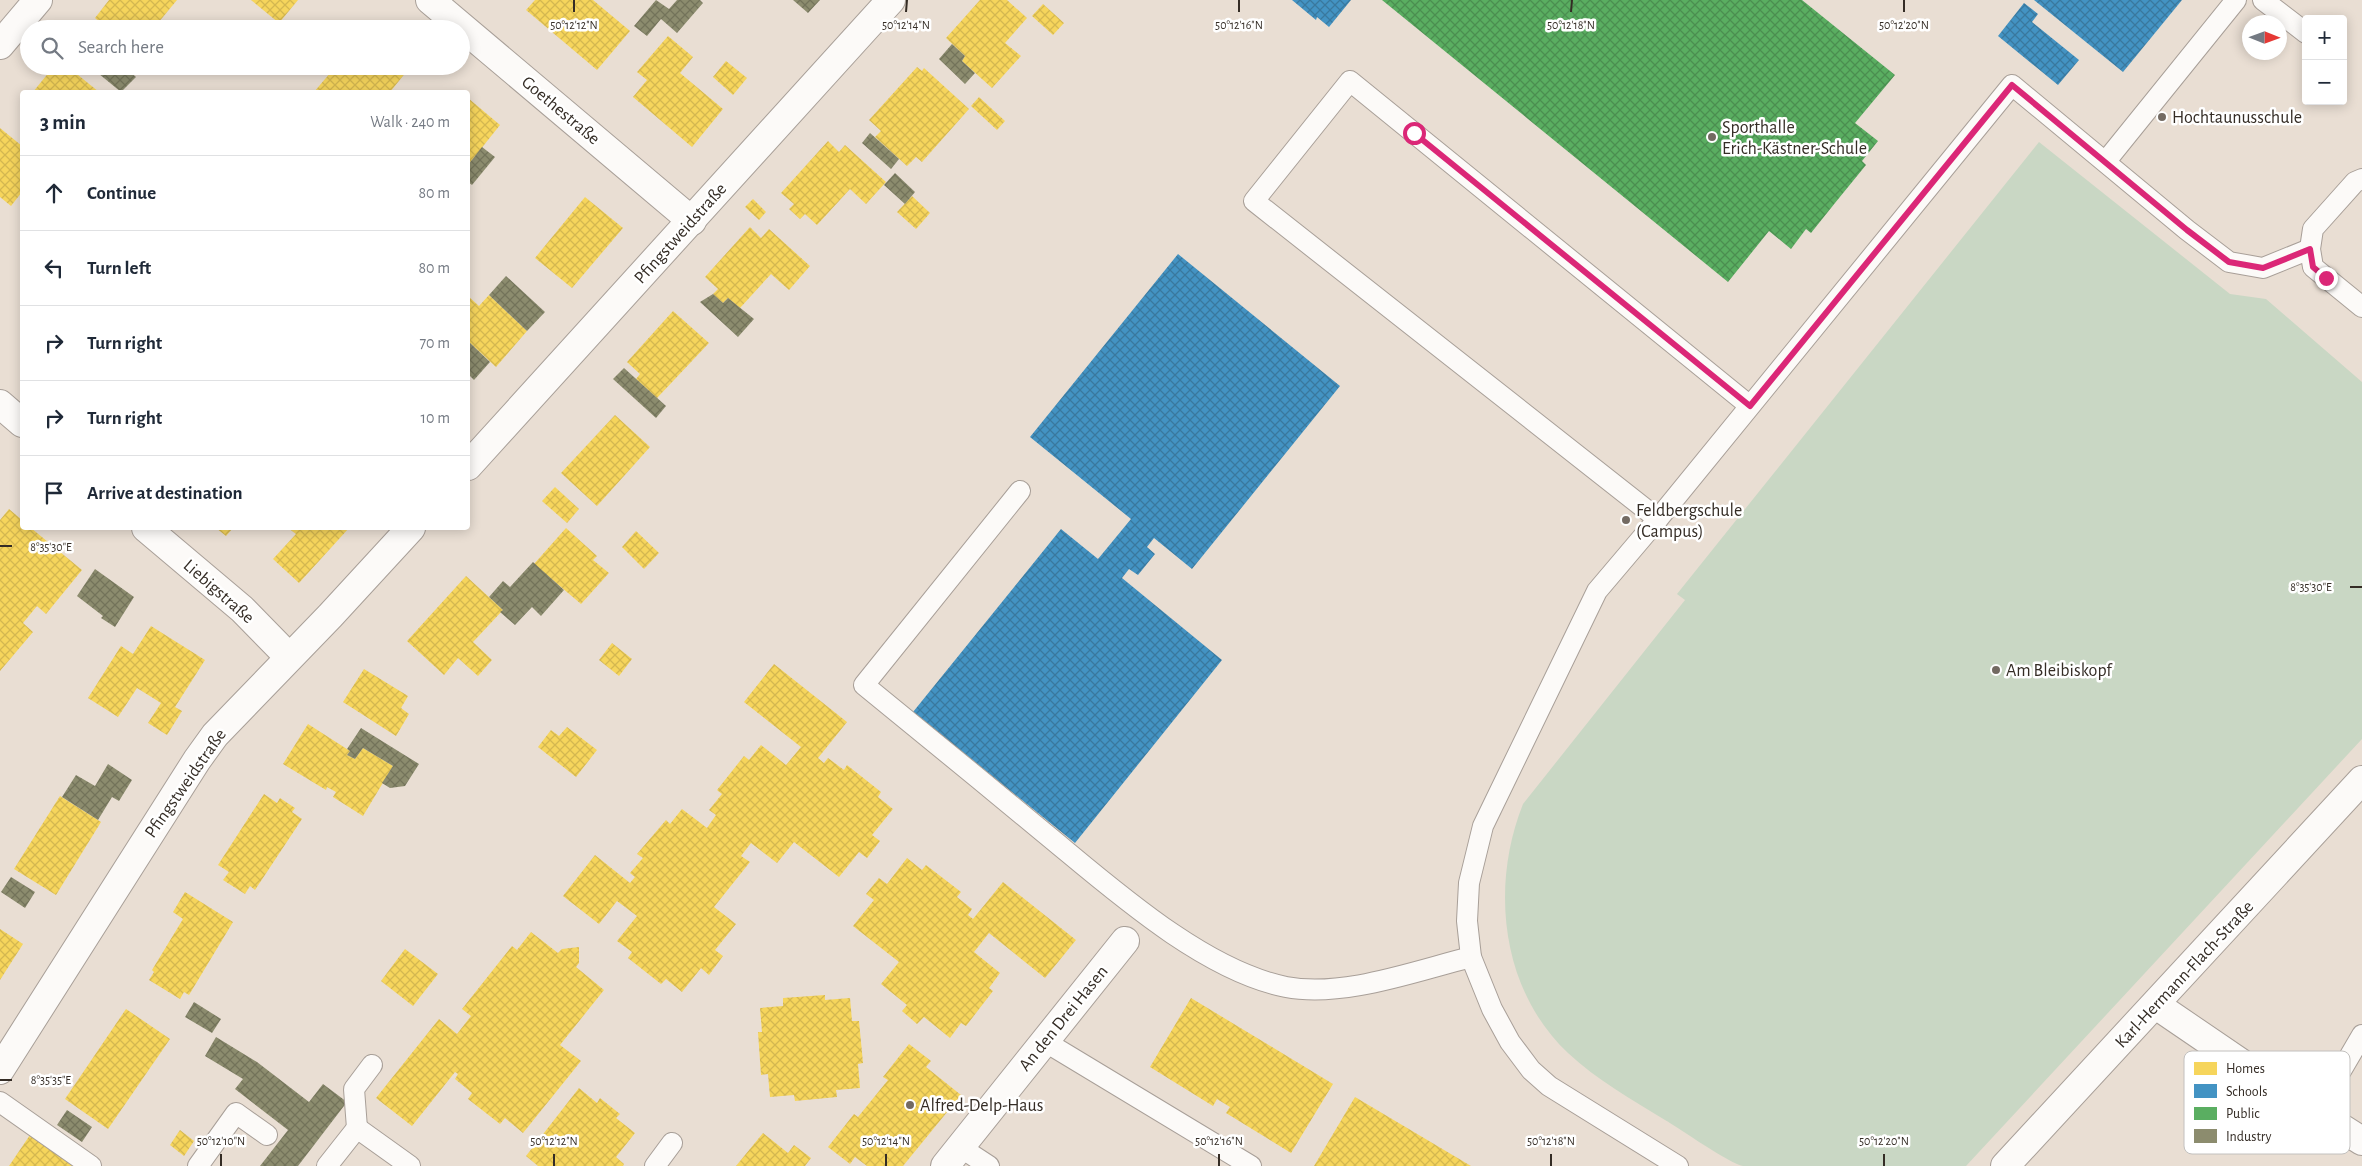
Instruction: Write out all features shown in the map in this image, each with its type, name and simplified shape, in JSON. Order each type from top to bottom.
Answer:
[{"type":"street","points":[[21,20],[38,0]]},
{"type":"street","name":"Goethestraße","points":[[430,0],[454,20]]},
{"type":"street","name":"Pfingstweidstraße","points":[[470,464],[891,0]]},
{"type":"street","points":[[0,45],[20,21]]},
{"type":"street","name":"Goethestraße","points":[[470,34],[692,221]]},
{"type":"street","points":[[0,404],[20,421]]},
{"type":"street","name":"Liebigstraße","points":[[148,530],[242,609],[289,657]]},
{"type":"street","name":"Pfingstweidstraße","points":[[0,1070],[197,760],[215,735],[330,616],[409,530]]},
{"type":"street","name":"Karl-Hermann-Flach-Straße","points":[[2005,1166],[2156,1005],[2362,780]]},
{"type":"street","name":"An den Drei Hasen","points":[[953,1157],[1125,941]]},
{"type":"street","points":[[2156,1005],[2223,1051]]},
{"type":"street","points":[[2350,1133],[2362,1141]]},
{"type":"lane","points":[[2106,161],[2236,0]]},
{"type":"lane","points":[[2263,0],[2302,30]]},
{"type":"lane","points":[[1658,519],[1254,200],[1344,88],[1350,81],[1750,406]]},
{"type":"lane","points":[[1678,1166],[1549,1086],[1531,1070],[1510,1042],[1492,1009],[1471,957],[1467,920],[1469,883],[1483,826],[1597,591],[1658,519],[2012,85],[2187,230],[2229,262],[2263,268],[2310,249]]},
{"type":"lane","points":[[2362,179],[2355,182],[2313,229],[2310,249],[2313,267],[2362,307]]},
{"type":"lane","points":[[1020,491],[864,685],[1104,882],[1187,944],[1242,974],[1286,987],[1328,989],[1387,979],[1471,957]]},
{"type":"lane","points":[[2350,1056],[2362,1035]]},
{"type":"lane","points":[[1044,1041],[1252,1166]]},
{"type":"lane","points":[[327,1166],[357,1128],[354,1089],[372,1065]]},
{"type":"lane","points":[[0,1102],[91,1166]]},
{"type":"lane","points":[[198,1166],[236,1113],[267,1136]]},
{"type":"lane","points":[[357,1128],[410,1166]]},
{"type":"lane","points":[[655,1166],[672,1143]]},
{"type":"lane","points":[[953,1157],[988,1166]]},
{"type":"green space","name":"Am Bleibiskopf","points":[[2039,142],[2230,294],[2266,299],[2362,382],[2362,739],[1966,1166],[1743,1166],[1736,1164],[1602,1081],[1568,1053],[1545,1028],[1528,999],[1516,968],[1508,936],[1505,903],[1507,869],[1513,836],[1523,804],[1685,600],[1677,594]]},
{"type":"building: Homes","points":[[109,0],[177,0],[160,20],[97,20],[95,18]]},
{"type":"building: Homes","points":[[251,0],[298,0],[281,20],[275,20]]},
{"type":"building: Homes","points":[[535,0],[593,0],[630,31],[597,70],[526,10]]},
{"type":"building: Homes","points":[[980,0],[1007,0],[1027,18],[1005,43],[1021,56],[992,88],[962,61],[965,56],[946,38]]},
{"type":"building: Homes","points":[[1043,4],[1064,23],[1053,35],[1032,16]]},
{"type":"building: Homes","points":[[668,36],[693,57],[680,73],[723,109],[692,147],[633,97],[647,80],[637,72]]},
{"type":"building: Homes","points":[[726,61],[747,78],[733,95],[713,77]]},
{"type":"building: Homes","points":[[917,67],[922,71],[924,68],[969,109],[922,162],[916,157],[907,166],[875,137],[881,131],[869,120]]},
{"type":"building: Homes","points":[[47,75],[78,75],[97,90],[35,90]]},
{"type":"building: Homes","points":[[328,75],[404,75],[392,90],[316,90]]},
{"type":"building: Homes","points":[[979,97],[1005,121],[997,130],[971,106]]},
{"type":"building: Homes","points":[[470,100],[500,125],[470,162]]},
{"type":"building: Homes","points":[[0,128],[20,144],[20,195],[11,206],[0,197]]},
{"type":"building: Homes","points":[[828,141],[839,152],[845,145],[886,182],[866,204],[850,189],[817,225],[805,214],[800,219],[789,209],[794,204],[781,193]]},
{"type":"building: Homes","points":[[912,196],[930,213],[916,229],[897,212]]},
{"type":"building: Homes","points":[[585,197],[623,228],[572,288],[535,258]]},
{"type":"building: Homes","points":[[753,199],[766,212],[759,220],[745,207]]},
{"type":"building: Homes","points":[[750,227],[761,238],[769,229],[810,266],[789,290],[771,274],[740,308],[728,298],[723,303],[713,294],[718,289],[705,277]]},
{"type":"building: Homes","points":[[489,295],[527,331],[496,367],[470,343],[470,298],[479,306]]},
{"type":"building: Homes","points":[[673,311],[709,343],[657,398],[636,379],[640,374],[627,362]]},
{"type":"building: Homes","points":[[615,415],[650,447],[597,506],[561,473]]},
{"type":"building: Homes","points":[[555,487],[579,509],[567,523],[542,501]]},
{"type":"building: Homes","points":[[9,509],[20,518],[20,530],[33,530],[82,570],[46,614],[37,606],[23,623],[33,632],[0,671],[0,520]]},
{"type":"building: Homes","points":[[566,528],[597,556],[593,560],[609,573],[581,604],[534,564]]},
{"type":"building: Homes","points":[[218,530],[231,530],[226,536]]},
{"type":"building: Homes","points":[[291,530],[347,530],[299,583],[273,559],[296,534]]},
{"type":"building: Homes","points":[[636,531],[659,553],[644,569],[622,547]]},
{"type":"building: Homes","points":[[466,576],[503,610],[473,642],[492,660],[478,676],[458,658],[444,675],[407,641]]},
{"type":"building: Homes","points":[[151,626],[205,660],[175,707],[182,711],[167,735],[148,723],[161,703],[137,688],[118,717],[88,698],[121,646],[133,654]]},
{"type":"building: Homes","points":[[612,643],[632,659],[619,676],[599,660]]},
{"type":"building: Homes","points":[[774,664],[847,722],[818,758],[824,763],[828,758],[844,770],[847,765],[881,792],[878,797],[893,809],[872,835],[880,841],[867,858],[859,852],[839,877],[794,842],[777,863],[751,843],[741,856],[750,862],[714,907],[736,924],[715,950],[723,956],[709,975],[701,968],[682,992],[666,979],[661,984],[628,958],[632,952],[617,941],[637,916],[617,901],[599,924],[563,896],[595,855],[630,883],[635,877],[630,873],[643,858],[637,854],[666,820],[670,824],[682,809],[707,828],[716,815],[709,810],[722,794],[717,790],[744,756],[749,760],[761,745],[786,765],[801,747],[744,702]]},
{"type":"building: Homes","points":[[364,669],[408,696],[401,708],[409,714],[396,736],[343,702]]},
{"type":"building: Homes","points":[[308,724],[350,751],[347,755],[355,759],[363,748],[393,766],[363,816],[333,797],[336,792],[327,787],[326,790],[283,764]]},
{"type":"building: Homes","points":[[567,727],[597,750],[576,777],[538,747],[551,730],[559,736]]},
{"type":"building: Homes","points":[[264,794],[277,803],[280,798],[295,808],[292,812],[302,819],[255,890],[250,886],[245,894],[223,880],[229,872],[218,865]]},
{"type":"building: Homes","points":[[60,796],[101,822],[56,895],[14,869]]},
{"type":"building: Homes","points":[[907,858],[922,870],[926,865],[961,892],[957,897],[972,909],[968,915],[973,919],[1003,882],[1076,940],[1045,978],[989,933],[974,952],[1000,973],[989,988],[993,991],[966,1026],[961,1023],[950,1038],[924,1017],[917,1024],[902,1011],[907,1005],[881,984],[899,962],[853,926],[874,900],[866,894],[879,878],[887,884]]},
{"type":"building: Homes","points":[[185,892],[233,922],[189,995],[184,992],[180,999],[149,980],[154,972],[152,970],[183,919],[173,912]]},
{"type":"building: Homes","points":[[0,929],[23,944],[0,980]]},
{"type":"building: Homes","points":[[531,932],[558,953],[562,949],[579,947],[579,963],[576,967],[604,990],[560,1045],[581,1061],[523,1133],[505,1118],[500,1124],[468,1099],[472,1093],[455,1079],[458,1074],[455,1072],[412,1126],[376,1098],[439,1019],[457,1034],[471,1016],[462,1009],[512,946],[517,950]]},
{"type":"building: Homes","points":[[405,949],[438,974],[413,1006],[381,981]]},
{"type":"building: Homes","points":[[825,995],[825,1000],[850,998],[852,1021],[859,1021],[863,1063],[858,1064],[860,1088],[836,1090],[837,1097],[795,1101],[794,1095],[770,1097],[768,1074],[761,1075],[758,1032],[762,1032],[760,1008],[783,1006],[783,998]]},
{"type":"building: Homes","points":[[1191,998],[1333,1084],[1291,1153],[1226,1113],[1230,1107],[1217,1099],[1213,1106],[1150,1067]]},
{"type":"building: Homes","points":[[126,1009],[170,1039],[108,1129],[65,1099]]},
{"type":"building: Homes","name":"Alfred-Delp-Haus","points":[[909,1044],[931,1061],[926,1067],[961,1095],[903,1166],[867,1166],[855,1157],[850,1164],[828,1147],[854,1114],[858,1117],[888,1080],[883,1077]]},
{"type":"building: Homes","points":[[579,1088],[597,1103],[600,1098],[620,1114],[616,1118],[635,1133],[616,1157],[624,1164],[623,1166],[538,1166],[526,1156]]},
{"type":"building: Homes","points":[[1355,1097],[1471,1166],[1314,1166]]},
{"type":"building: Homes","points":[[180,1130],[194,1141],[184,1156],[170,1145]]},
{"type":"building: Homes","points":[[763,1133],[788,1153],[794,1145],[811,1158],[805,1166],[736,1166]]},
{"type":"building: Homes","points":[[30,1135],[76,1166],[9,1166]]},
{"type":"building: Schools","points":[[1292,0],[1351,0],[1329,27],[1317,17],[1316,20]]},
{"type":"building: Schools","points":[[2034,0],[2182,0],[2123,72]]},
{"type":"building: Schools","points":[[2024,3],[2038,14],[2032,22],[2079,60],[2058,85],[1998,36]]},
{"type":"building: Schools","points":[[1178,254],[1340,386],[1192,569],[1154,538],[1147,547],[1155,554],[1138,575],[1129,569],[1122,578],[1222,660],[1075,843],[913,712],[1061,529],[1098,559],[1131,519],[1030,437]]},
{"type":"building: Public","name":"Sporthalle Erich-Kästner-Schule","points":[[1382,0],[1802,0],[1895,75],[1855,123],[1878,141],[1862,161],[1866,165],[1811,233],[1806,229],[1791,249],[1769,231],[1728,282]]},
{"type":"building: Industry","points":[[656,0],[669,9],[677,0],[700,0],[703,3],[677,33],[661,19],[647,36],[634,26]]},
{"type":"building: Industry","points":[[793,0],[820,0],[808,13]]},
{"type":"building: Industry","points":[[952,44],[965,56],[962,61],[975,73],[965,84],[939,59]]},
{"type":"building: Industry","points":[[100,75],[134,75],[136,77],[123,90],[119,90]]},
{"type":"building: Industry","points":[[870,133],[899,159],[891,169],[862,143]]},
{"type":"building: Industry","points":[[482,147],[495,157],[472,185],[470,184],[470,162]]},
{"type":"building: Industry","points":[[895,173],[915,192],[905,204],[884,185]]},
{"type":"building: Industry","points":[[506,276],[545,312],[527,331],[489,295]]},
{"type":"building: Industry","points":[[713,294],[723,303],[728,298],[754,319],[738,337],[700,302]]},
{"type":"building: Industry","points":[[470,343],[490,362],[474,380],[470,376]]},
{"type":"building: Industry","points":[[624,368],[666,406],[656,418],[613,379]]},
{"type":"building: Industry","points":[[533,562],[564,590],[541,616],[532,607],[515,625],[500,612],[503,610],[489,597],[503,581],[510,587]]},
{"type":"building: Industry","points":[[95,569],[134,597],[115,627],[101,618],[103,616],[77,596]]},
{"type":"building: Industry","points":[[361,728],[419,764],[405,786],[390,788],[382,783],[393,766],[363,748],[355,759],[347,755],[350,751],[347,749]]},
{"type":"building: Industry","points":[[108,764],[132,780],[119,801],[112,797],[98,820],[62,797],[76,775],[95,786]]},
{"type":"building: Industry","points":[[11,877],[35,892],[25,908],[1,892]]},
{"type":"building: Industry","points":[[194,1002],[221,1019],[212,1033],[185,1017]]},
{"type":"building: Industry","points":[[216,1037],[257,1062],[309,1102],[323,1084],[347,1102],[298,1166],[260,1166],[288,1130],[235,1089],[243,1079],[205,1056]]},
{"type":"building: Industry","points":[[67,1110],[92,1127],[82,1142],[57,1125]]},
{"type":"place","name":"Hochtaunusschule","points":[[2162,117]]},
{"type":"place","name":"Sporthalle Erich-Kästner-Schule","points":[[1712,137]]},
{"type":"place","name":"Feldbergschule (Campus)","points":[[1626,520]]},
{"type":"place","name":"Am Bleibiskopf","points":[[1996,670]]},
{"type":"place","name":"Alfred-Delp-Haus","points":[[910,1105]]},
{"type":"route","points":[[1414,133],[1750,406],[2012,85],[2187,230],[2229,262],[2263,268],[2310,249],[2313,267],[2326,278]]}]
